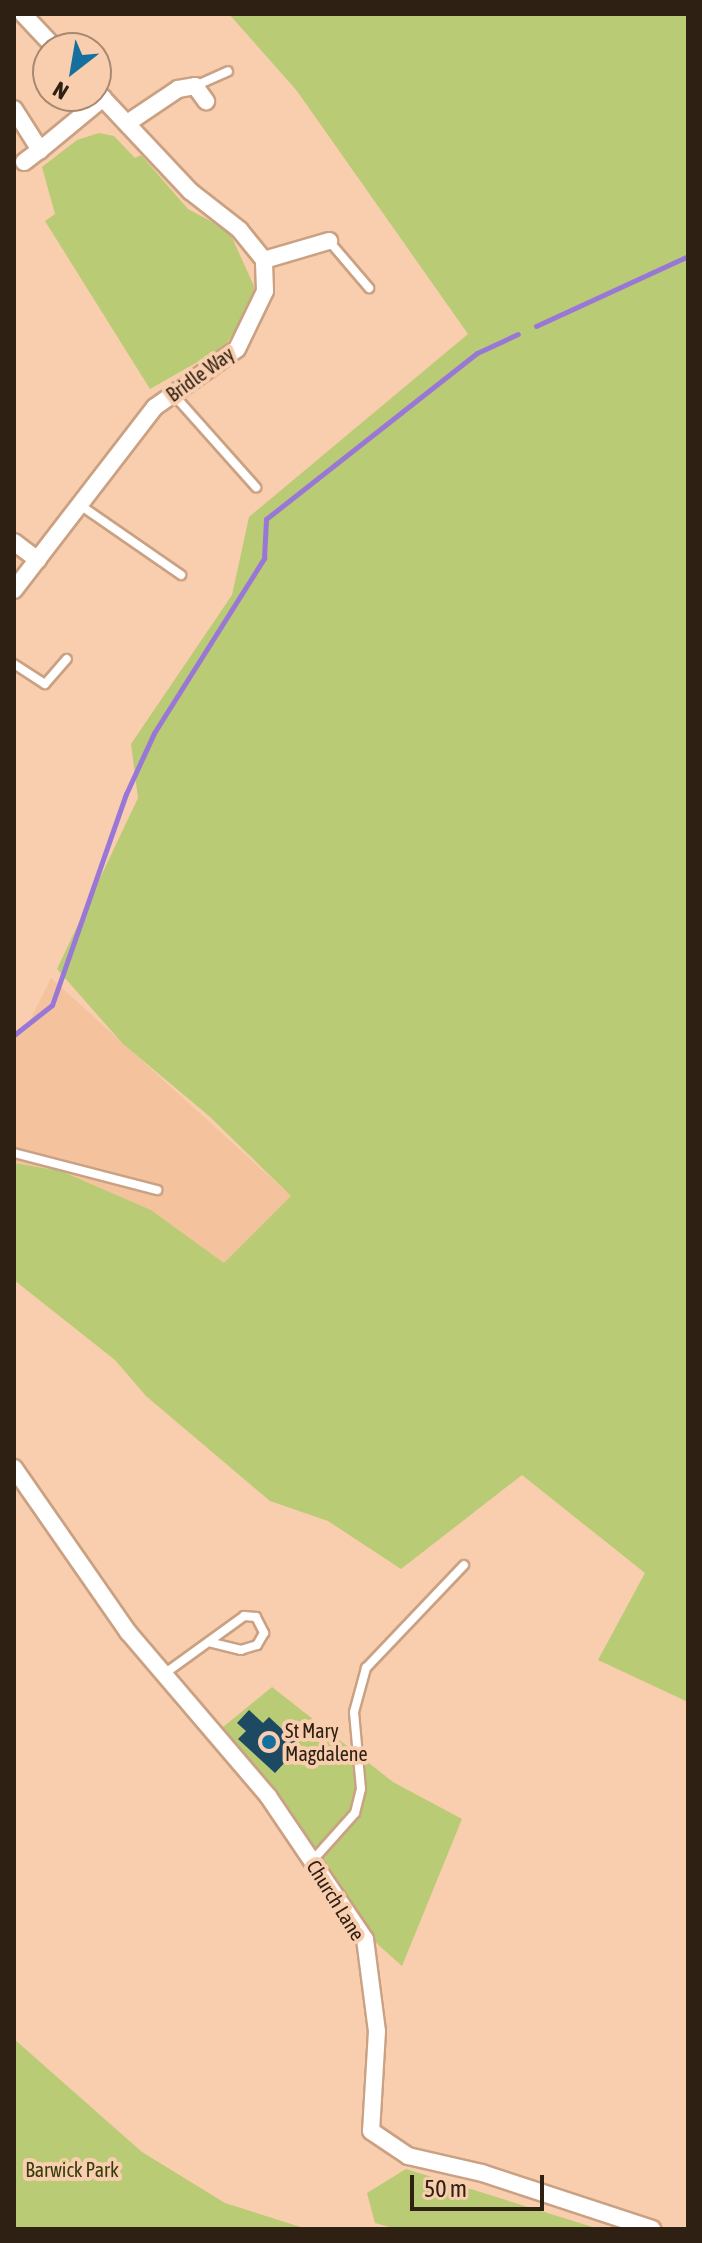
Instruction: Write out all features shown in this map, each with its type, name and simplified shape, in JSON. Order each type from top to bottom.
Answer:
[{"type":"street","points":[[28,16],[42,32]]},
{"type":"street","points":[[129,122],[178,89],[195,86],[206,101]]},
{"type":"street","points":[[112,106],[264,260],[329,241]]},
{"type":"street","points":[[14,109],[40,150]]},
{"type":"street","points":[[24,162],[80,112]]},
{"type":"street","name":"Bridle Way","points":[[14,590],[133,431],[172,393],[248,335],[265,291],[264,260]]},
{"type":"street","points":[[14,542],[38,560]]},
{"type":"street","name":"Church Lane","points":[[14,1468],[164,1674],[268,1796],[365,1939],[377,2031],[371,2131],[408,2156],[652,2229]]},
{"type":"lane","points":[[195,86],[228,71]]},
{"type":"lane","points":[[329,241],[369,288]]},
{"type":"lane","points":[[172,393],[256,487]]},
{"type":"lane","points":[[79,504],[181,575]]},
{"type":"lane","points":[[14,664],[45,684],[67,659]]},
{"type":"lane","points":[[14,1153],[157,1190]]},
{"type":"lane","points":[[312,1861],[355,1813],[361,1789],[354,1712],[366,1668],[464,1565]]},
{"type":"lane","points":[[164,1674],[210,1642],[249,1615],[264,1633],[257,1645],[241,1650],[210,1642]]},
{"type":"shaded area","points":[[51,978],[291,1196],[232,1269],[151,1210],[61,1171],[14,1163],[14,1037],[26,1028]]},
{"type":"green space","points":[[229,14],[688,14],[688,1702],[598,1660],[645,1573],[522,1475],[401,1569],[328,1521],[270,1501],[146,1396],[115,1360],[14,1280],[14,1163],[61,1171],[151,1210],[224,1263],[291,1196],[209,1116],[123,1044],[57,969],[138,798],[131,744],[232,595],[249,517],[468,334],[297,91]]},
{"type":"green space","points":[[99,133],[114,136],[135,158],[141,155],[188,209],[229,231],[254,286],[252,306],[224,347],[150,389],[45,221],[55,214],[42,167],[77,140]]},
{"type":"green space","points":[[272,1687],[393,1782],[462,1819],[402,1966],[374,1941],[337,1879],[222,1728]]},
{"type":"green space","name":"Barwick Park","points":[[14,2039],[142,2152],[225,2203],[307,2229],[14,2229]]},
{"type":"green space","points":[[406,2169],[599,2229],[397,2229],[375,2223],[367,2193]]},
{"type":"building","name":"St Mary Magdalene","points":[[249,1710],[263,1723],[269,1717],[300,1746],[275,1773],[238,1739],[246,1731],[237,1723]]},
{"type":"waterway","points":[[536,326],[688,256]]},
{"type":"waterway","points":[[14,1035],[52,1005],[126,794],[154,733],[264,558],[266,519],[477,353],[518,334]]},
{"type":"place","name":"St Mary Magdalene","points":[[269,1742]]}]
